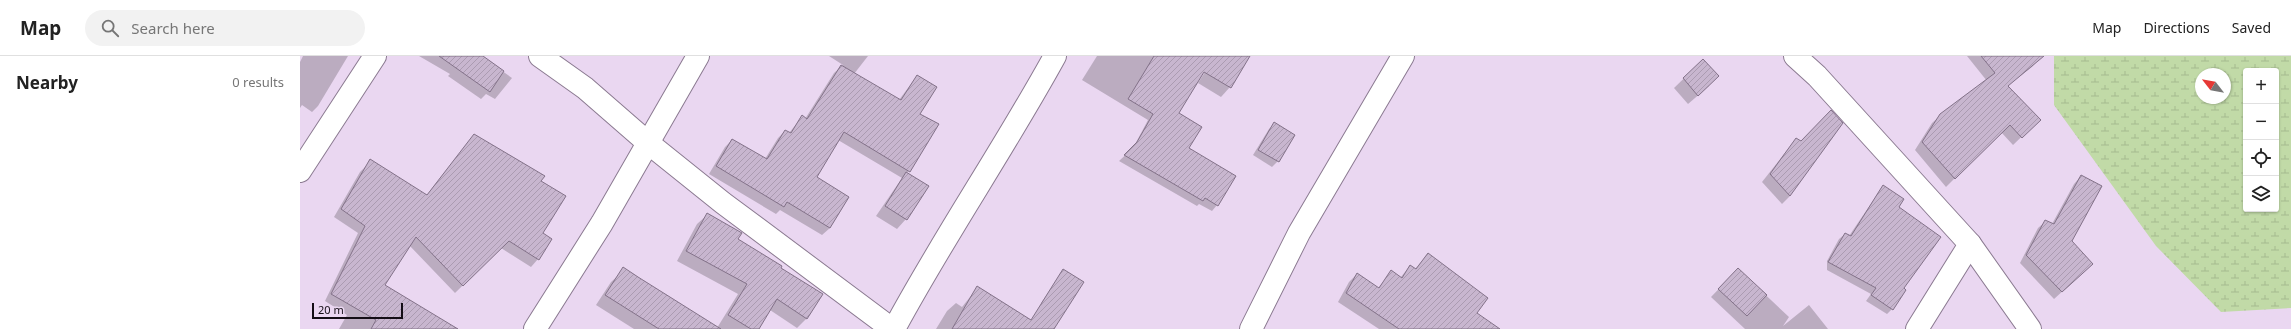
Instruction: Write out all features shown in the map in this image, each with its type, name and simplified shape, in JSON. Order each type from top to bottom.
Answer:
[{"type":"street","points":[[300,171],[375,56]]},
{"type":"street","points":[[540,56],[584,88],[722,203],[893,329],[926,269],[1017,126],[1055,56]]},
{"type":"street","points":[[535,329],[602,223],[647,142],[698,56]]},
{"type":"street","points":[[1251,329],[1299,233],[1403,56]]},
{"type":"street","points":[[1795,56],[1817,76],[1970,244],[2030,329]]},
{"type":"street","points":[[1917,329],[1970,244]]},
{"type":"green space","points":[[2054,56],[2291,56],[2291,308],[2221,312],[2156,246],[2054,105]]},
{"type":"building","points":[[439,56],[483,56],[504,71],[490,92]]},
{"type":"building","points":[[1154,56],[1250,56],[1231,88],[1204,72],[1179,113],[1202,127],[1189,148],[1236,176],[1218,206],[1205,198],[1203,201],[1124,155],[1137,142],[1153,114],[1128,99]]},
{"type":"building","points":[[1981,56],[2044,56],[2008,86],[2041,120],[2022,138],[2010,125],[1955,179],[1922,142],[1940,114],[1995,73]]},
{"type":"building","points":[[1703,59],[1719,76],[1698,96],[1683,78]]},
{"type":"building","points":[[841,65],[901,100],[917,75],[937,87],[920,114],[939,124],[910,172],[844,132],[817,177],[849,197],[830,228],[787,202],[784,207],[716,166],[732,139],[767,159],[785,130],[791,133],[802,115],[807,119]]},
{"type":"building","points":[[1831,110],[1843,123],[1790,196],[1770,174],[1796,138],[1801,141]]},
{"type":"building","points":[[1274,122],[1295,135],[1279,162],[1258,150]]},
{"type":"building","points":[[474,134],[545,176],[541,181],[566,196],[543,233],[552,239],[539,260],[509,241],[463,286],[416,237],[385,285],[458,329],[371,329],[376,320],[331,294],[365,226],[341,209],[370,159],[427,195]]},
{"type":"building","points":[[906,172],[929,186],[907,220],[885,206]]},
{"type":"building","points":[[2081,175],[2102,186],[2072,241],[2093,264],[2062,292],[2026,255],[2045,220],[2054,224]]},
{"type":"building","points":[[1883,185],[1904,199],[1899,207],[1941,237],[1904,288],[1906,290],[1893,310],[1871,295],[1876,288],[1828,262],[1845,233],[1851,236]]},
{"type":"building","points":[[707,213],[742,233],[738,239],[782,266],[781,268],[823,294],[807,319],[777,299],[759,329],[751,329],[728,315],[747,284],[686,251]]},
{"type":"building","points":[[1428,253],[1488,298],[1477,313],[1500,329],[1399,329],[1346,293],[1357,273],[1379,288],[1391,270],[1402,278],[1410,265],[1416,269]]},
{"type":"building","points":[[623,267],[721,329],[659,329],[605,295]]},
{"type":"building","points":[[1738,268],[1767,295],[1747,316],[1718,289]]},
{"type":"building","points":[[1063,269],[1084,282],[1054,329],[952,329],[977,286],[1031,320]]}]
